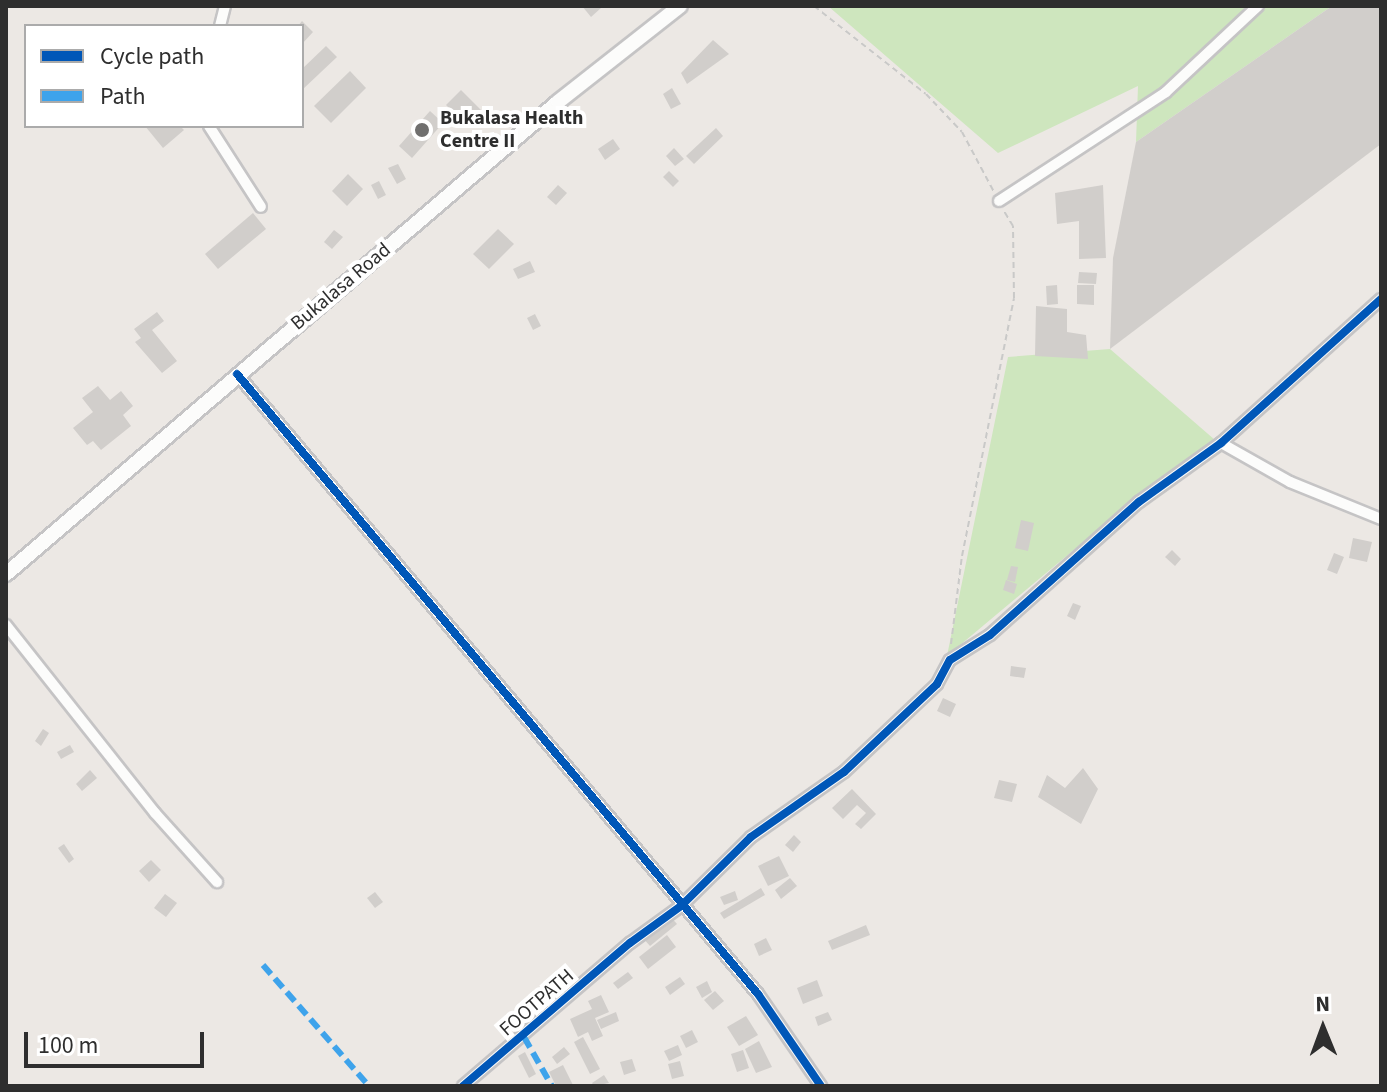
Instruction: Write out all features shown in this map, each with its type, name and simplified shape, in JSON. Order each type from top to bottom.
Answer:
[{"type":"street","name":"Bukalasa Road","points":[[6,574],[558,102],[680,6]]},
{"type":"street","points":[[999,201],[1166,92],[1258,6]]},
{"type":"street","points":[[210,128],[261,207]]},
{"type":"street","points":[[949,662],[990,635],[1139,502],[1221,443],[1379,305]]},
{"type":"street","points":[[237,374],[758,994],[821,1086]]},
{"type":"street","points":[[1221,443],[1290,482],[1381,519]]},
{"type":"street","points":[[6,625],[155,813],[217,882]]},
{"type":"street","name":"FOOTPATH","points":[[463,1086],[630,943],[681,906],[751,837],[844,772],[937,684],[949,662]]},
{"type":"path","points":[[814,6],[926,94],[962,132],[1013,226],[1014,298],[962,556],[949,662]]},
{"type":"green space","points":[[828,6],[1332,6],[1136,142],[1138,86],[998,153]]},
{"type":"green space","points":[[1110,349],[1215,440],[1137,497],[947,656],[1008,357]]},
{"type":"building","points":[[582,6],[599,6],[601,8],[591,17]]},
{"type":"building","points":[[1332,6],[1381,6],[1381,144],[1110,349],[1113,258],[1136,142]]},
{"type":"building","points":[[302,21],[313,32],[304,42],[304,24],[300,24]]},
{"type":"building","points":[[713,40],[729,54],[687,84],[681,73]]},
{"type":"building","points":[[326,46],[337,57],[304,88],[304,67]]},
{"type":"building","points":[[350,71],[366,88],[331,123],[314,106]]},
{"type":"building","points":[[672,88],[681,104],[671,109],[663,94]]},
{"type":"building","points":[[461,90],[484,113],[469,128],[446,105]]},
{"type":"building","points":[[430,111],[443,123],[412,158],[399,146]]},
{"type":"building","points":[[147,128],[184,130],[163,148]]},
{"type":"building","points":[[716,128],[723,136],[694,164],[686,156]]},
{"type":"building","points":[[613,139],[620,149],[605,160],[598,149]]},
{"type":"building","points":[[674,148],[684,159],[675,166],[666,156]]},
{"type":"building","points":[[398,164],[406,179],[397,184],[388,168]]},
{"type":"building","points":[[669,171],[679,181],[673,187],[663,177]]},
{"type":"building","points":[[348,174],[363,189],[347,206],[332,191]]},
{"type":"building","points":[[379,181],[386,195],[378,199],[371,185]]},
{"type":"building","points":[[558,185],[567,193],[556,205],[547,197]]},
{"type":"building","points":[[1103,185],[1106,258],[1079,259],[1079,221],[1057,224],[1055,193]]},
{"type":"building","points":[[253,213],[266,229],[218,269],[205,254]]},
{"type":"building","points":[[498,229],[514,244],[489,269],[473,254]]},
{"type":"building","points":[[334,230],[343,237],[332,249],[324,242]]},
{"type":"building","points":[[530,261],[535,272],[518,279],[513,269]]},
{"type":"building","points":[[1079,272],[1097,273],[1096,284],[1078,283]]},
{"type":"building","points":[[1057,285],[1058,304],[1047,305],[1046,286]]},
{"type":"building","points":[[1077,285],[1094,285],[1094,305],[1077,304]]},
{"type":"building","points":[[1036,306],[1067,309],[1067,332],[1086,335],[1088,359],[1035,356]]},
{"type":"building","points":[[157,312],[164,321],[152,330],[177,361],[162,373],[135,342],[141,338],[134,329]]},
{"type":"building","points":[[535,314],[541,326],[533,330],[527,318]]},
{"type":"building","points":[[98,386],[110,400],[121,391],[133,406],[123,415],[131,426],[101,450],[93,441],[87,445],[73,428],[93,412],[82,398]]},
{"type":"building","points":[[1021,520],[1034,523],[1028,551],[1015,548]]},
{"type":"building","points":[[1353,538],[1372,542],[1367,562],[1349,558]]},
{"type":"building","points":[[1172,550],[1181,559],[1175,566],[1165,557]]},
{"type":"building","points":[[1334,553],[1344,557],[1337,574],[1327,570]]},
{"type":"building","points":[[1011,566],[1018,567],[1015,582],[1007,580]]},
{"type":"building","points":[[1006,580],[1017,584],[1014,594],[1003,590]]},
{"type":"building","points":[[1073,603],[1081,606],[1075,620],[1067,616]]},
{"type":"building","points":[[1011,666],[1026,668],[1024,678],[1010,676]]},
{"type":"building","points":[[943,698],[956,704],[950,717],[937,711]]},
{"type":"building","points":[[43,729],[49,733],[41,746],[35,741]]},
{"type":"building","points":[[70,745],[74,752],[61,759],[57,752]]},
{"type":"building","points":[[1083,768],[1098,789],[1081,824],[1038,797],[1047,775],[1065,788]]},
{"type":"building","points":[[90,770],[97,778],[82,791],[76,784]]},
{"type":"building","points":[[999,780],[1017,784],[1012,802],[994,798]]},
{"type":"building","points":[[852,789],[876,814],[861,829],[855,824],[866,813],[857,805],[843,819],[832,808]]},
{"type":"building","points":[[794,835],[801,842],[793,852],[785,845]]},
{"type":"building","points":[[64,844],[74,859],[69,863],[58,848]]},
{"type":"building","points":[[779,856],[789,876],[768,886],[758,866]]},
{"type":"building","points":[[151,860],[161,870],[149,882],[139,871]]},
{"type":"building","points":[[790,878],[797,886],[781,899],[775,890]]},
{"type":"building","points":[[761,888],[765,895],[724,919],[720,913]]},
{"type":"building","points":[[735,891],[738,900],[724,905],[720,897]]},
{"type":"building","points":[[375,892],[383,902],[375,908],[367,898]]},
{"type":"building","points":[[165,894],[177,903],[166,917],[154,908]]},
{"type":"building","points":[[669,915],[677,924],[650,946],[642,937]]},
{"type":"building","points":[[866,925],[870,935],[832,950],[828,941]]},
{"type":"building","points":[[667,935],[676,947],[648,969],[639,957]]},
{"type":"building","points":[[766,938],[772,950],[759,956],[754,944]]},
{"type":"building","points":[[628,972],[633,978],[618,989],[613,983]]},
{"type":"building","points":[[680,977],[685,984],[670,995],[665,987]]},
{"type":"building","points":[[817,980],[823,996],[803,1004],[797,988]]},
{"type":"building","points":[[707,981],[712,992],[702,998],[696,987]]},
{"type":"building","points":[[715,991],[724,1001],[713,1010],[704,1000]]},
{"type":"building","points":[[601,995],[609,1012],[595,1018],[603,1036],[592,1041],[588,1032],[578,1037],[570,1019],[592,1009],[588,1001]]},
{"type":"building","points":[[616,1012],[619,1021],[601,1029],[597,1020]]},
{"type":"building","points":[[828,1012],[832,1020],[818,1026],[815,1017]]},
{"type":"building","points":[[746,1016],[758,1035],[739,1046],[727,1027]]},
{"type":"building","points":[[692,1030],[698,1042],[686,1048],[680,1036]]},
{"type":"building","points":[[583,1037],[600,1069],[590,1074],[574,1042]]},
{"type":"building","points":[[759,1041],[772,1067],[756,1073],[745,1049]]},
{"type":"building","points":[[678,1045],[682,1055],[669,1061],[664,1051]]},
{"type":"building","points":[[564,1047],[570,1054],[557,1064],[552,1057]]},
{"type":"building","points":[[743,1050],[749,1068],[737,1072],[731,1054]]},
{"type":"building","points":[[525,1052],[536,1074],[529,1078],[518,1056]]},
{"type":"building","points":[[632,1059],[636,1071],[624,1075],[620,1062]]},
{"type":"building","points":[[680,1061],[684,1076],[672,1079],[668,1064]]},
{"type":"building","points":[[563,1065],[573,1085],[556,1086],[549,1072]]},
{"type":"building","points":[[604,1075],[609,1083],[594,1086],[592,1083]]},
{"type":"marked path","points":[[263,965],[369,1086]]},
{"type":"marked path","points":[[524,1037],[552,1086]]},
{"type":"cycle path","points":[[463,1086],[630,943],[681,906],[751,837],[844,772],[937,684],[950,660],[990,635],[1139,502],[1221,443],[1381,299]]},
{"type":"cycle path","points":[[237,374],[758,994],[821,1086]]},
{"type":"place","name":"Bukalasa Health Centre II","points":[[422,130]]}]
